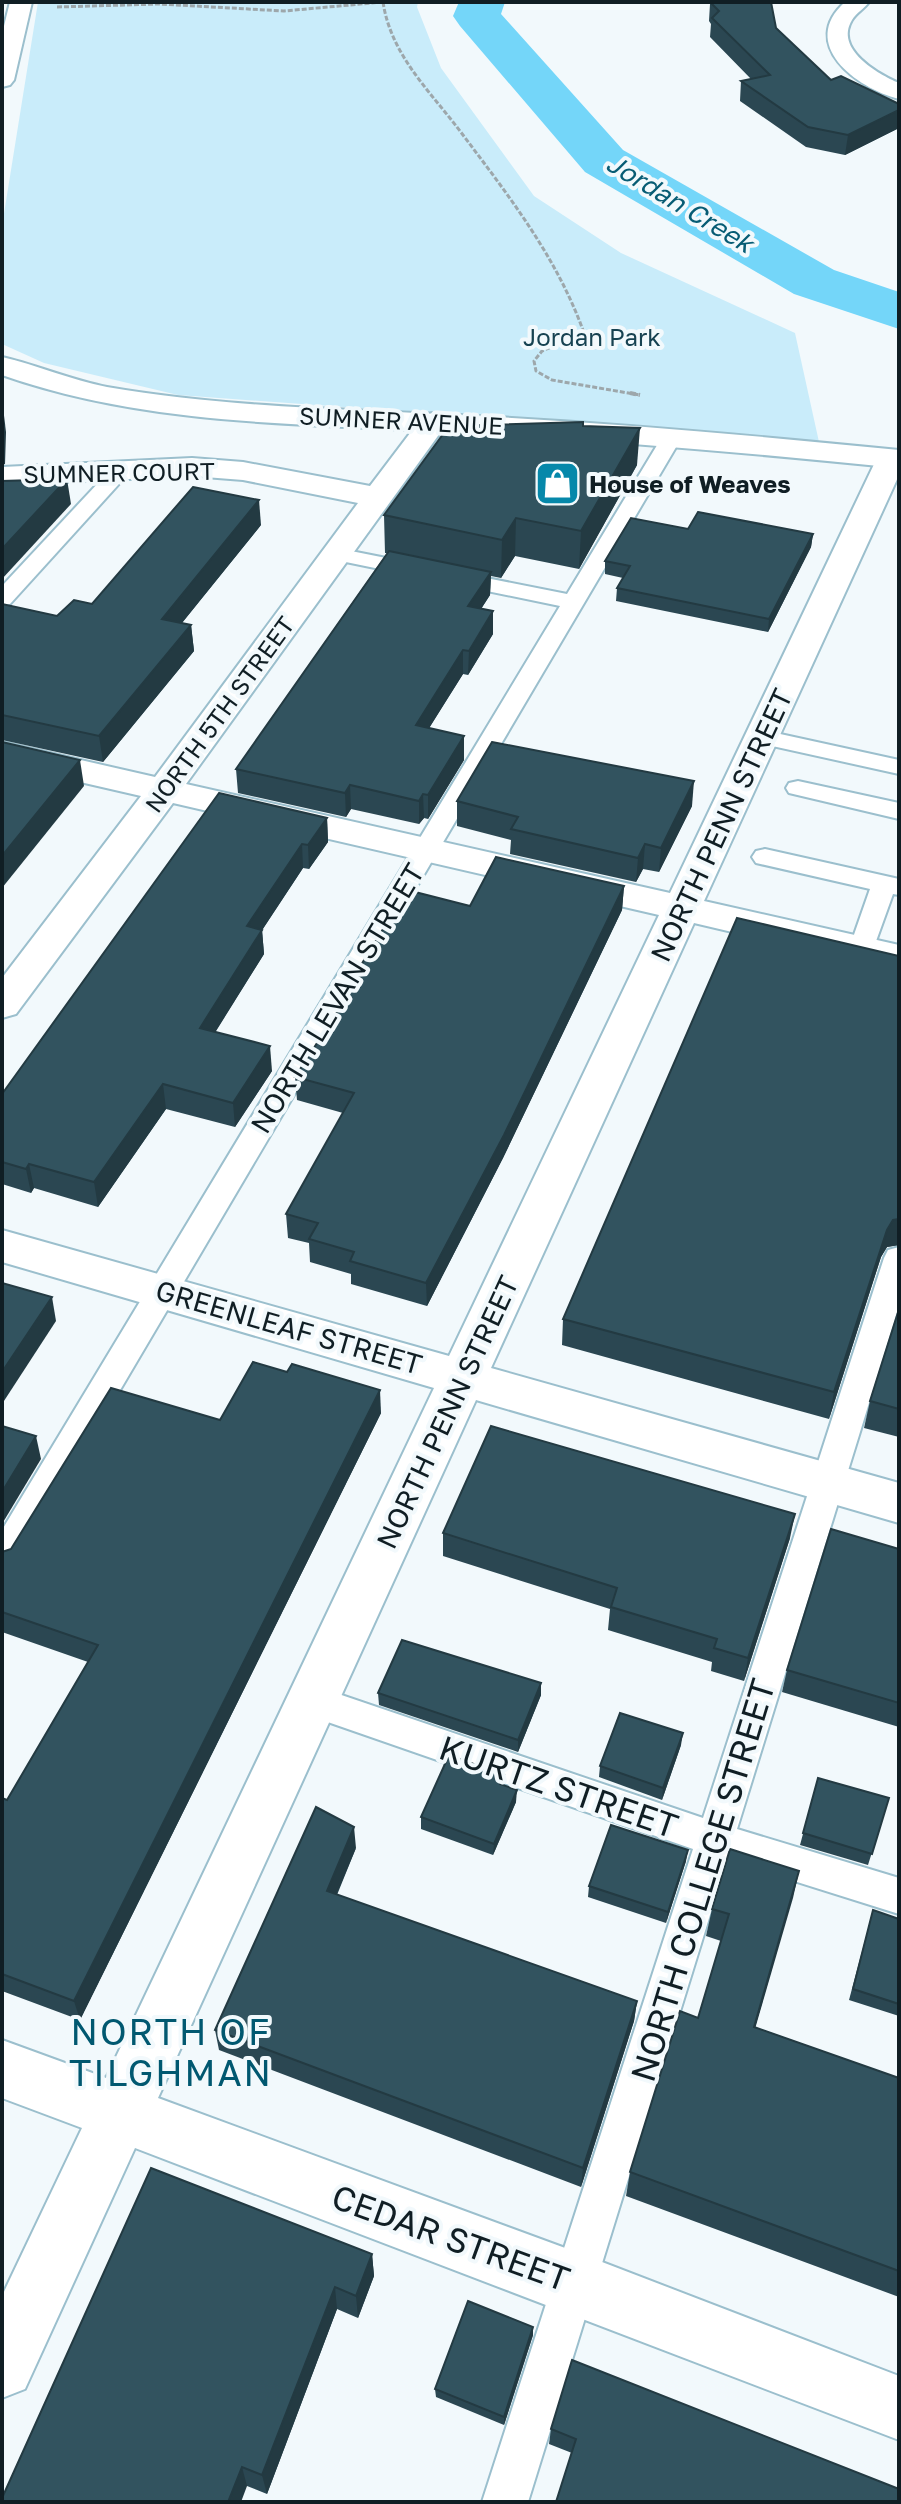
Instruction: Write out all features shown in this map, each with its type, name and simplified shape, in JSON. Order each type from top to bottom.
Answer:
[{"type":"street","points":[[858,2],[840,20],[836,33],[839,47],[862,74],[899,92]]},
{"type":"street","points":[[2,80],[14,6]]},
{"type":"street","name":"SUMNER AVENUE","points":[[2,365],[87,390],[154,402],[672,437],[896,458]]},
{"type":"street","points":[[2,392],[154,402]]},
{"type":"street","name":"NORTH 5TH STREET","points":[[2,1005],[164,790],[433,422]]},
{"type":"street","name":"NORTH PENN STREET","points":[[2,2366],[762,737],[896,458]]},
{"type":"street","name":"SUMNER COURT","points":[[2,476],[192,467],[243,471],[377,497]]},
{"type":"street","points":[[2,753],[899,958]]},
{"type":"street","name":"GREENLEAF STREET","points":[[2,1246],[899,1503]]},
{"type":"street","name":"CEDAR STREET","points":[[2,2069],[576,2283],[899,2408]]},
{"type":"lane","name":"NORTH LEVAN STREET","points":[[2,1560],[672,437]]},
{"type":"lane","points":[[2,599],[121,470]]},
{"type":"lane","points":[[336,554],[573,602]]},
{"type":"lane","points":[[762,737],[899,767]]},
{"type":"lane","points":[[798,788],[899,811]]},
{"type":"lane","points":[[765,857],[892,885],[862,949]]},
{"type":"lane","name":"NORTH COLLEGE STREET","points":[[505,2502],[899,1258]]},
{"type":"lane","name":"KURTZ STREET","points":[[312,1701],[715,1839],[899,1896]]},
{"type":"path","points":[[14,6],[159,4],[284,11],[383,2],[393,38],[414,72],[540,243],[579,315],[584,333],[542,351],[534,361],[536,371],[552,380],[647,396]]},
{"type":"green space","name":"Jordan Park","points":[[38,2],[418,2],[417,7],[441,68],[534,196],[621,253],[795,333],[819,442],[178,395],[44,363],[2,344],[2,226]]},
{"type":"building","points":[[710,2],[771,2],[776,28],[831,80],[841,76],[899,104],[899,110],[848,135],[808,127],[741,81],[770,75],[712,18],[719,11]]},
{"type":"building","points":[[583,422],[583,426],[640,428],[581,531],[516,518],[502,540],[384,515],[449,426]]},
{"type":"building","points":[[67,479],[2,549],[2,481]]},
{"type":"building","points":[[193,487],[259,500],[162,619],[191,625],[99,736],[2,715],[2,604],[57,616],[74,600],[92,604]]},
{"type":"building","points":[[698,512],[813,534],[769,619],[617,588],[630,566],[605,561],[631,518],[688,529]]},
{"type":"building","points":[[389,551],[491,572],[468,606],[493,611],[469,651],[463,650],[416,725],[464,736],[428,795],[423,794],[419,801],[350,785],[345,793],[236,769]]},
{"type":"building","points":[[2,742],[80,760],[2,856]]},
{"type":"building","points":[[492,742],[694,781],[661,848],[645,844],[638,858],[511,829],[518,817],[457,801]]},
{"type":"building","points":[[219,793],[327,818],[308,845],[302,844],[247,926],[262,930],[200,1028],[270,1046],[233,1103],[163,1084],[94,1182],[29,1164],[26,1169],[2,1162],[2,1094]]},
{"type":"building","points":[[496,857],[624,886],[504,1135],[426,1283],[350,1261],[354,1252],[309,1239],[318,1223],[286,1214],[354,1093],[295,1077],[356,983],[361,971],[358,970],[407,890],[470,906]]},
{"type":"building","points":[[737,918],[899,956],[899,1219],[893,1220],[887,1230],[834,1392],[563,1319]]},
{"type":"building","points":[[2,1283],[52,1297],[2,1372]]},
{"type":"building","points":[[899,1309],[899,1409],[870,1401]]},
{"type":"building","points":[[253,1362],[287,1372],[292,1364],[380,1390],[74,2001],[2,1974],[2,1798],[7,1800],[98,1645],[2,1612],[2,1552],[11,1549],[111,1388],[220,1420]]},
{"type":"building","points":[[2,1426],[36,1436],[2,1492]]},
{"type":"building","points":[[491,1426],[795,1514],[748,1658],[714,1648],[717,1639],[611,1607],[617,1588],[443,1533]]},
{"type":"building","points":[[831,1529],[899,1549],[899,1703],[787,1670]]},
{"type":"building","points":[[402,1640],[541,1683],[518,1740],[378,1693]]},
{"type":"building","points":[[620,1713],[683,1733],[663,1788],[600,1766]]},
{"type":"building","points":[[449,1755],[504,1775],[500,1784],[517,1790],[494,1844],[421,1817]]},
{"type":"building","points":[[818,1778],[889,1798],[872,1854],[803,1833]]},
{"type":"building","points":[[316,1807],[354,1827],[327,1891],[637,2001],[583,2168],[215,2030]]},
{"type":"building","points":[[611,1825],[688,1850],[668,1912],[589,1886]]},
{"type":"building","points":[[730,1849],[799,1871],[754,2027],[899,2078],[899,2271],[630,2172],[680,2011],[698,2018],[729,1914],[712,1909]]},
{"type":"building","points":[[873,1910],[899,1919],[899,2004],[853,1989]]},
{"type":"building","points":[[151,2168],[372,2254],[356,2296],[335,2287],[262,2475],[242,2467],[228,2502],[2,2502],[2,2498]]},
{"type":"building","points":[[468,2301],[533,2327],[504,2417],[435,2389]]},
{"type":"building","points":[[572,2360],[899,2489],[899,2502],[556,2502],[576,2439],[551,2429]]},
{"type":"waterway","name":"Jordan Creek","points":[[482,2],[477,16],[604,161],[814,282],[899,311]]},
{"type":"place","name":"House of Weaves","points":[[558,483]]},
{"type":"district","name":"NORTH OF TILGHMAN","points":[[171,2052]]}]
